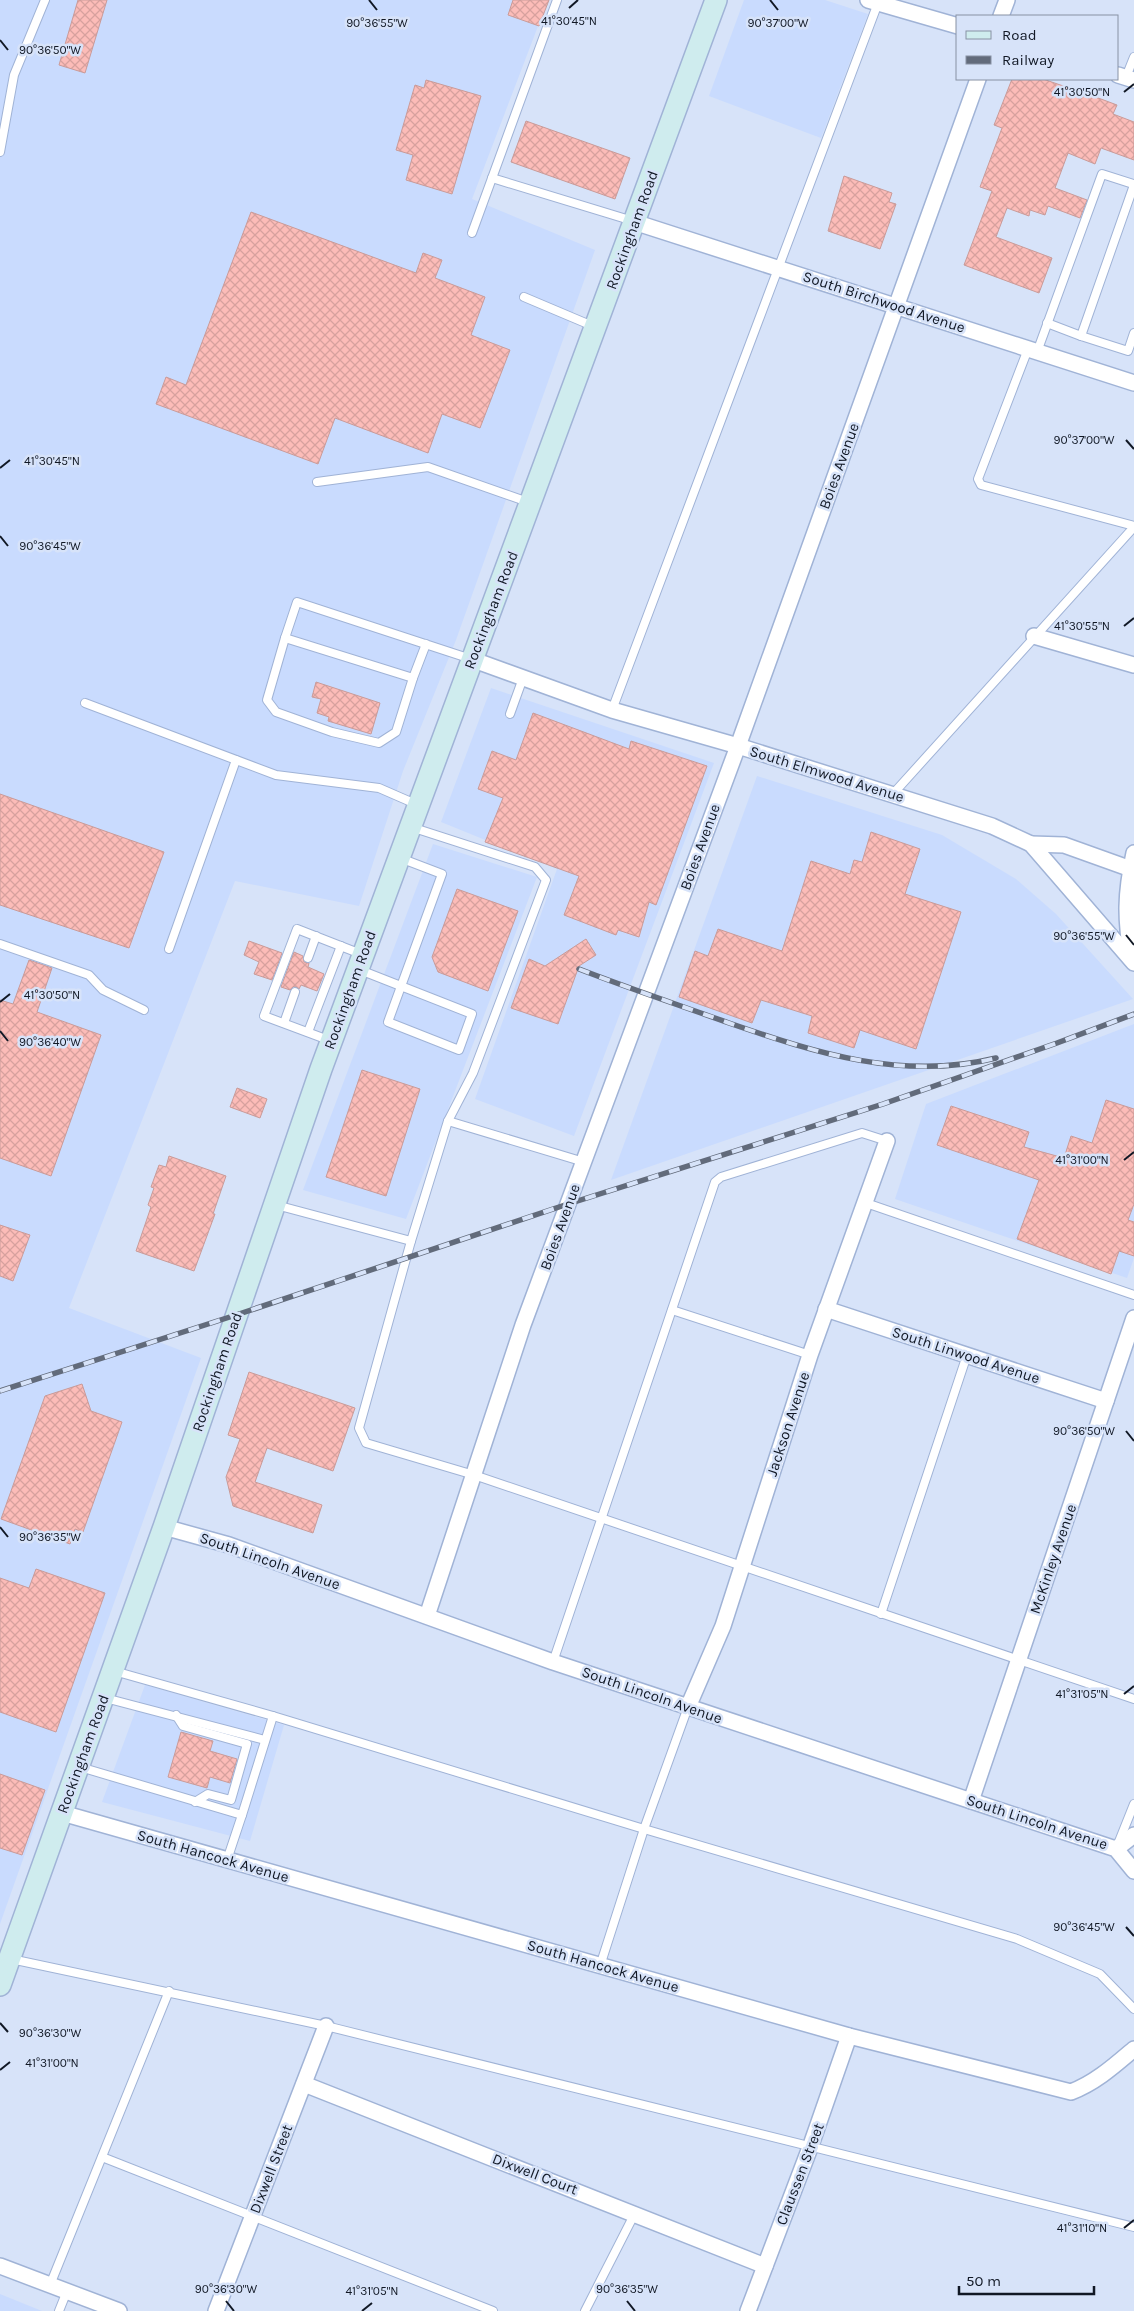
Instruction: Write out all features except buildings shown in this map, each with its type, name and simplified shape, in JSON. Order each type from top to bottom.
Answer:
[{"type":"street","name":"Rockingham Road","points":[[0,1985],[164,1527],[331,1041],[471,659],[532,504],[716,0]]},
{"type":"street","points":[[1001,15],[1007,0]]},
{"type":"street","points":[[873,1],[956,25]]},
{"type":"street","name":"Boies Avenue","points":[[427,1616],[523,1325],[738,746],[978,80]]},
{"type":"street","name":"South Birchwood Avenue","points":[[634,222],[779,267],[1134,383]]},
{"type":"street","points":[[1034,636],[1134,664]]},
{"type":"street","name":"South Elmwood Avenue","points":[[471,659],[612,710],[738,746],[992,826],[1031,844],[1133,962]]},
{"type":"street","points":[[1031,844],[1064,846],[1131,869]]},
{"type":"street","points":[[1133,962],[1126,920],[1134,853]]},
{"type":"street","name":"Jackson Avenue","points":[[688,1708],[723,1626],[810,1356],[887,1141]]},
{"type":"street","name":"South Linwood Avenue","points":[[826,1309],[1106,1401]]},
{"type":"street","name":"McKinley Avenue","points":[[971,1801],[1134,1318]]},
{"type":"street","name":"South Lincoln Avenue","points":[[164,1527],[229,1545],[553,1662],[688,1708],[1116,1848],[1134,1871]]},
{"type":"street","name":"South Hancock Avenue","points":[[62,1813],[849,2036],[1070,2092],[1085,2087],[1134,2049]]},
{"type":"street","points":[[1116,1848],[1134,1835]]},
{"type":"street","name":"Dixwell Street","points":[[216,2311],[326,2026]]},
{"type":"street","name":"Claussen Street","points":[[748,2311],[812,2145],[849,2036]]},
{"type":"street","name":"Dixwell Court","points":[[304,2084],[635,2213],[765,2266]]},
{"type":"street","points":[[0,2266],[119,2311]]},
{"type":"lane","points":[[0,152],[14,76],[45,0]]},
{"type":"lane","points":[[472,233],[558,0]]},
{"type":"lane","points":[[612,710],[779,267],[873,1]]},
{"type":"lane","points":[[1126,77],[1134,57]]},
{"type":"lane","points":[[892,795],[1134,527],[981,485],[978,479],[1033,350],[1047,323],[1102,174],[1133,185],[1081,336]]},
{"type":"lane","points":[[492,178],[634,222]]},
{"type":"lane","points":[[524,297],[596,328]]},
{"type":"lane","points":[[1047,323],[1128,351],[1134,332]]},
{"type":"lane","points":[[317,482],[428,467],[532,504]]},
{"type":"lane","points":[[426,644],[396,732],[379,744],[332,732],[276,712],[267,700],[296,602],[426,644],[471,659]]},
{"type":"lane","points":[[285,638],[413,678]]},
{"type":"lane","points":[[510,714],[522,678]]},
{"type":"lane","points":[[85,703],[276,774],[379,788],[418,806]]},
{"type":"lane","points":[[169,949],[236,760]]},
{"type":"lane","points":[[411,826],[535,867],[546,880],[473,1073],[448,1121],[411,1241],[359,1428],[366,1443],[474,1475],[1134,1700]]},
{"type":"lane","points":[[331,1041],[264,1016],[297,929],[342,946],[361,962],[401,987],[472,1014],[459,1050],[388,1022],[401,987],[442,874],[399,858]]},
{"type":"lane","points":[[308,958],[316,936]]},
{"type":"lane","points":[[0,944],[89,975],[103,990],[144,1010]]},
{"type":"lane","points":[[308,1032],[342,946]]},
{"type":"lane","points":[[284,1023],[295,992]]},
{"type":"lane","points":[[448,1121],[584,1162]]},
{"type":"lane","points":[[553,1662],[715,1182],[721,1177],[862,1133],[887,1141]]},
{"type":"lane","points":[[866,1203],[1134,1295]]},
{"type":"lane","points":[[274,1204],[411,1241]]},
{"type":"lane","points":[[672,1310],[810,1356]]},
{"type":"lane","points":[[881,1614],[967,1355]]},
{"type":"lane","points":[[113,1670],[273,1716],[644,1829],[1017,1939],[1100,1974],[1134,2009]]},
{"type":"lane","points":[[103,1698],[265,1740]]},
{"type":"lane","points":[[600,1966],[644,1829],[688,1708]]},
{"type":"lane","points":[[176,1716],[183,1726],[247,1744],[231,1800],[208,1794],[195,1802]]},
{"type":"lane","points":[[227,1860],[273,1716]]},
{"type":"lane","points":[[78,1766],[242,1815]]},
{"type":"lane","points":[[1116,1848],[1134,1804]]},
{"type":"lane","points":[[10,1958],[326,2026],[812,2145],[1134,2227]]},
{"type":"lane","points":[[50,2285],[169,1991]]},
{"type":"lane","points":[[102,2157],[493,2311]]},
{"type":"lane","points":[[585,2311],[635,2213]]},
{"type":"lane","points":[[59,2311],[67,2291]]},
{"type":"shaded area","points":[[0,0],[548,0],[472,199],[595,250],[456,640],[403,771],[359,906],[235,881],[69,1308],[201,1358],[0,1924]]},
{"type":"shaded area","points":[[744,0],[825,0],[868,14],[821,138],[709,96]]},
{"type":"shaded area","points":[[491,688],[714,763],[574,1136],[475,1099],[557,869],[441,822]]},
{"type":"shaded area","points":[[757,776],[942,835],[1016,879],[1056,914],[1133,999],[611,1180]]},
{"type":"shaded area","points":[[433,844],[537,877],[406,1219],[303,1190]]},
{"type":"shaded area","points":[[1134,1024],[1134,1258],[1127,1278],[895,1199],[926,1104]]},
{"type":"shaded area","points":[[145,1685],[284,1725],[250,1841],[102,1802]]},
{"type":"shaded area","points":[[0,2294],[42,2311],[0,2311]]},
{"type":"railway","points":[[579,969],[729,1023],[827,1053],[894,1065],[927,1066],[961,1064],[996,1058]]},
{"type":"railway","points":[[0,1391],[236,1315],[568,1204],[883,1104],[1134,1014]]}]
